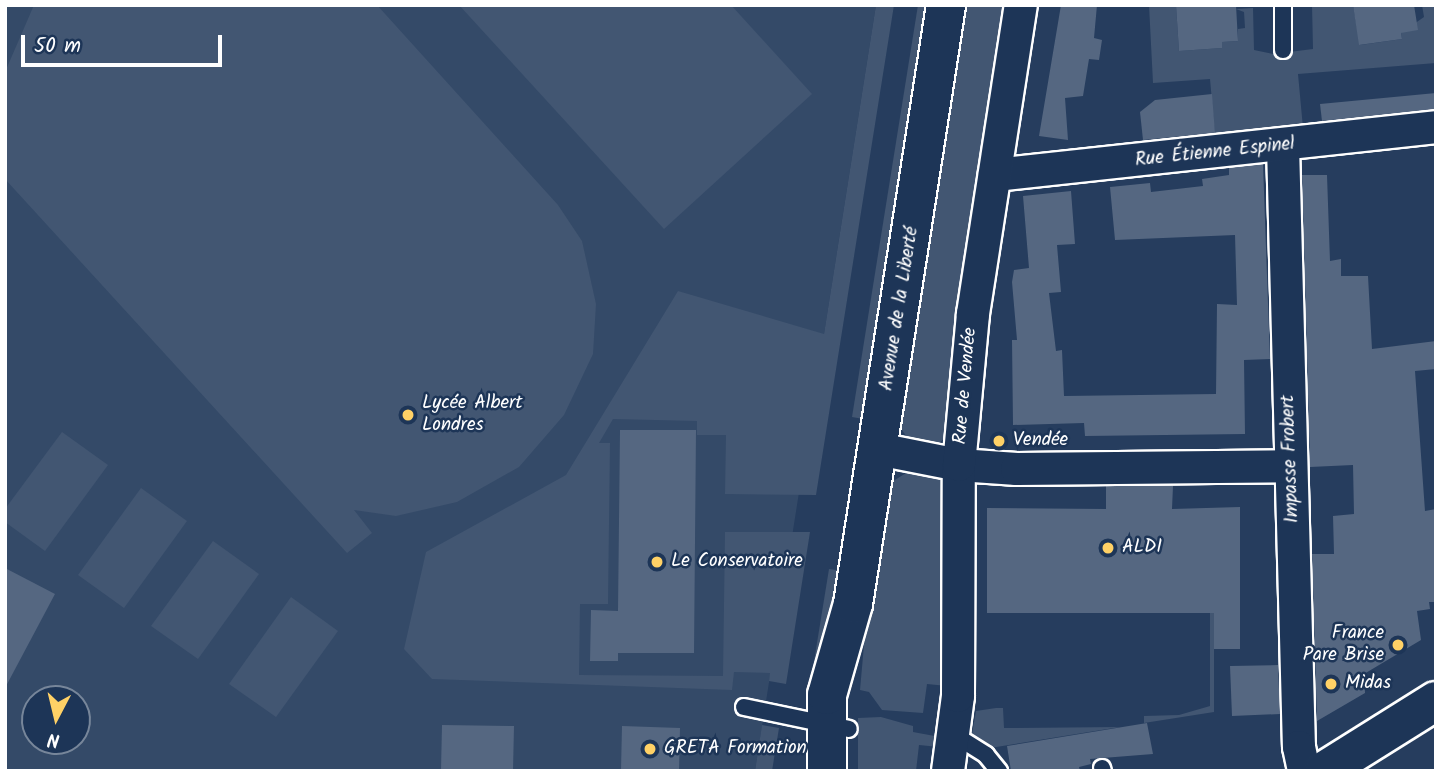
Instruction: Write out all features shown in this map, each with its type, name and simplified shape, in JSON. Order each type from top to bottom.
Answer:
[{"type":"main road","name":"Avenue de la Liberté","points":[[850,771],[827,695],[853,604],[947,8]]},
{"type":"main road","points":[[1324,771],[1436,701]]},
{"type":"main road","name":"Avenue de la Liberté","points":[[827,771],[837,726]]},
{"type":"street","name":"Rue de Vendée","points":[[948,771],[958,696],[960,465],[973,314],[1021,5]]},
{"type":"street","name":"Rue Étienne Espinel","points":[[995,176],[1436,127]]},
{"type":"street","name":"Impasse Frobert","points":[[1283,146],[1299,747],[1304,771]]},
{"type":"street","points":[[878,450],[960,465],[1017,469],[1291,466]]},
{"type":"lane","points":[[1283,5],[1283,50]]},
{"type":"lane","points":[[744,706],[837,726]]},
{"type":"lane","points":[[953,734],[986,755],[999,771]]},
{"type":"shaded area","name":"Lycée Albert Londres","points":[[5,5],[876,5],[755,771],[5,771]]},
{"type":"shaded area","points":[[34,5],[377,5],[558,205],[582,241],[596,304],[593,354],[564,415],[519,467],[457,502],[396,516],[354,510],[372,533],[347,553],[5,179],[5,72]]},
{"type":"shaded area","points":[[459,5],[731,5],[812,94],[664,229]]},
{"type":"shaded area","points":[[876,5],[894,5],[816,495],[725,494],[726,435],[697,435],[697,421],[613,419],[599,443],[610,443],[608,604],[580,604],[579,675],[723,676],[725,532],[810,532],[786,684],[769,681],[770,673],[734,672],[732,690],[432,679],[404,649],[426,552],[566,475],[678,291],[824,334]]},
{"type":"shaded area","points":[[918,5],[934,5],[869,420],[852,417]]},
{"type":"shaded area","points":[[962,5],[1009,5],[948,435],[935,447],[910,441],[898,425]]},
{"type":"shaded area","points":[[1149,5],[1176,5],[1179,51],[1222,48],[1222,42],[1238,41],[1238,29],[1245,28],[1244,12],[1236,9],[1253,8],[1254,50],[1273,54],[1313,49],[1312,5],[1353,5],[1360,45],[1402,39],[1401,33],[1424,17],[1422,5],[1436,5],[1436,63],[1298,74],[1303,128],[1215,136],[1210,79],[1153,83]]},
{"type":"shaded area","points":[[62,432],[108,465],[45,551],[5,522],[5,509]]},
{"type":"shaded area","points":[[911,470],[937,475],[944,481],[947,686],[927,684],[923,713],[882,710],[869,692],[860,690],[867,611],[890,483]]},
{"type":"shaded area","points":[[141,488],[187,521],[124,608],[78,575]]},
{"type":"shaded area","points":[[213,541],[259,574],[198,659],[151,626]]},
{"type":"shaded area","points":[[829,569],[844,571],[810,686]]},
{"type":"shaded area","points":[[291,597],[338,631],[276,717],[229,684]]},
{"type":"shaded area","points":[[1210,613],[1214,613],[1214,712],[1144,723],[1144,716],[1179,715],[1210,706]]},
{"type":"shaded area","points":[[1003,708],[1004,728],[1120,727],[990,748],[972,734],[976,711]]},
{"type":"shaded area","points":[[881,717],[913,726],[913,732],[940,737],[939,747],[919,745],[916,771],[858,771],[858,718]]},
{"type":"shaded area","points":[[762,725],[779,728],[772,771],[755,771]]},
{"type":"building","points":[[1061,5],[1097,5],[1094,38],[1102,40],[1099,60],[1089,59],[1083,96],[1065,98],[1068,140],[1039,136]]},
{"type":"building","points":[[1176,5],[1236,5],[1238,41],[1222,42],[1222,48],[1179,51]]},
{"type":"building","points":[[1353,5],[1414,5],[1418,30],[1401,33],[1402,39],[1359,45]]},
{"type":"building","points":[[1436,93],[1436,109],[1322,121],[1320,104]]},
{"type":"building","points":[[1212,94],[1215,133],[1143,140],[1140,112],[1155,100]]},
{"type":"building","points":[[1263,164],[1270,359],[1244,360],[1245,434],[1085,436],[1084,423],[1013,425],[1012,340],[1017,340],[1012,282],[1014,270],[1029,268],[1023,196],[1071,191],[1075,244],[1057,245],[1061,292],[1049,293],[1056,351],[1062,350],[1064,396],[1216,394],[1217,304],[1237,305],[1235,235],[1115,240],[1110,187],[1150,183],[1151,192],[1203,186],[1202,179],[1229,175],[1229,168]]},
{"type":"building","points":[[1302,175],[1327,175],[1330,261],[1341,259],[1341,276],[1368,276],[1372,349],[1436,341],[1436,369],[1415,371],[1425,511],[1436,509],[1436,602],[1429,602],[1430,609],[1417,611],[1421,640],[1364,674],[1365,693],[1317,721],[1312,554],[1334,554],[1333,516],[1354,514],[1353,465],[1310,467]]},
{"type":"building","name":"Le Conservatoire","points":[[620,430],[696,430],[694,653],[618,653],[618,661],[590,661],[591,610],[618,611]]},
{"type":"building","name":"ALDI","points":[[1106,486],[1173,486],[1172,509],[1240,507],[1240,649],[1214,649],[1214,613],[987,613],[987,508],[1106,509]]},
{"type":"building","points":[[5,568],[55,594],[5,688]]},
{"type":"building","points":[[1278,665],[1280,714],[1232,716],[1230,666]]},
{"type":"building","points":[[1147,723],[1153,754],[1090,759],[1091,764],[1079,767],[1080,771],[1011,771],[1007,746]]},
{"type":"building","points":[[442,725],[514,726],[513,771],[441,771]]},
{"type":"building","name":"GRETA Formation","points":[[622,726],[680,728],[679,771],[621,771]]},
{"type":"place","name":"Lycée Albert Londres","points":[[408,415]]},
{"type":"place","name":"Vendée","points":[[999,441]]},
{"type":"place","name":"ALDI","points":[[1108,548]]},
{"type":"place","name":"Le Conservatoire","points":[[657,562]]},
{"type":"place","name":"France Pare Brise","points":[[1398,645]]},
{"type":"place","name":"Midas","points":[[1331,684]]},
{"type":"place","name":"GRETA Formation","points":[[650,749]]}]
